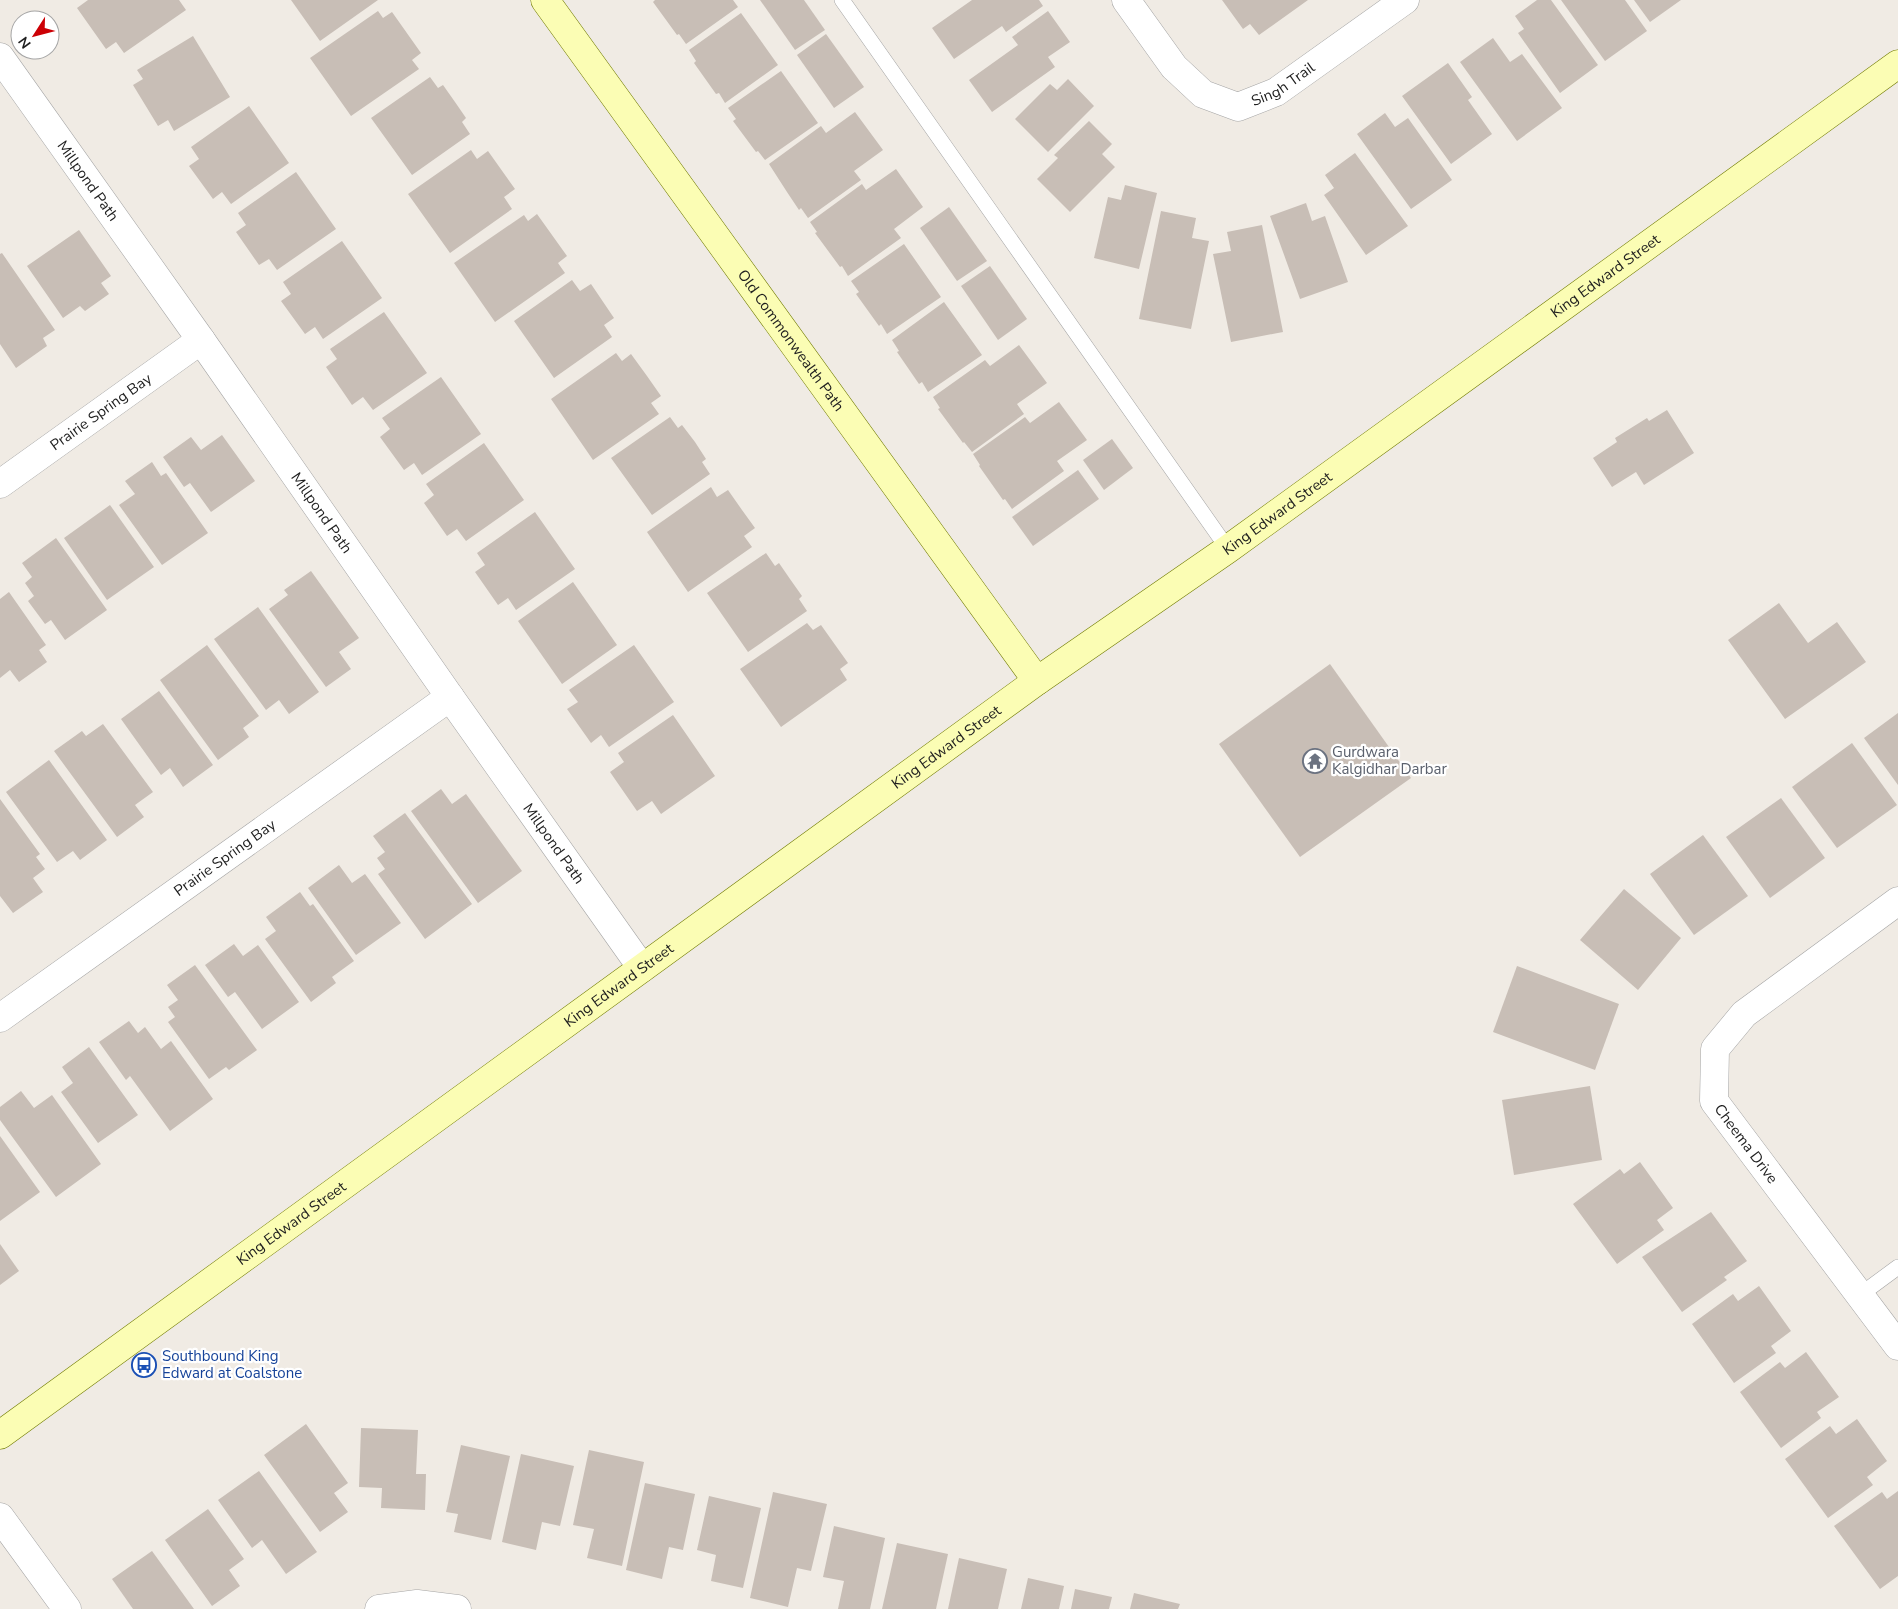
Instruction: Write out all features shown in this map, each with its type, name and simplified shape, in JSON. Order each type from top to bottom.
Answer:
[{"type":"street","name":"Old Commonwealth Path","points":[[544,0],[1037,682]]},
{"type":"street","name":"Singh Trail","points":[[1126,0],[1174,67],[1203,94],[1238,107],[1276,92],[1405,0]]},
{"type":"street","name":"Millpond Path","points":[[0,57],[202,340],[642,968]]},
{"type":"street","name":"King Edward Street","points":[[0,1435],[1037,682],[1228,549],[1898,64]]},
{"type":"street","name":"Prairie Spring Bay","points":[[0,484],[202,340]]},
{"type":"street","name":"Prairie Spring Bay","points":[[0,1018],[450,696]]},
{"type":"street","name":"Cheema Drive","points":[[1898,902],[1744,1014],[1715,1049],[1714,1101],[1898,1346]]},
{"type":"street","points":[[0,1517],[67,1609]]},
{"type":"street","points":[[379,1609],[417,1604],[458,1609]]},
{"type":"lane","points":[[842,0],[1228,549]]},
{"type":"lane","points":[[1860,1295],[1898,1267]]},
{"type":"building","points":[[88,0],[179,0],[186,10],[124,53],[116,42],[106,49],[77,8]]},
{"type":"building","points":[[291,0],[378,0],[320,41]]},
{"type":"building","points":[[655,0],[733,0],[738,7],[686,44],[679,34],[677,35],[653,2]]},
{"type":"building","points":[[760,0],[804,0],[825,30],[795,50]]},
{"type":"building","points":[[972,0],[1039,0],[1043,6],[1006,32],[1002,26],[954,59],[932,28]]},
{"type":"building","points":[[1222,0],[1308,0],[1259,35],[1250,24],[1243,29]]},
{"type":"building","points":[[1537,0],[1551,0],[1598,65],[1560,93],[1518,33],[1524,29],[1515,16]]},
{"type":"building","points":[[1561,0],[1625,0],[1647,31],[1605,61]]},
{"type":"building","points":[[1634,0],[1681,0],[1650,22]]},
{"type":"building","points":[[378,11],[383,18],[392,12],[421,53],[412,60],[419,69],[351,116],[310,58]]},
{"type":"building","points":[[1048,11],[1070,42],[1048,57],[1055,67],[992,112],[969,80],[1018,45],[1012,37]]},
{"type":"building","points":[[741,13],[778,65],[725,103],[719,93],[716,94],[694,63],[696,61],[689,50]]},
{"type":"building","points":[[826,34],[864,87],[834,108],[797,55]]},
{"type":"building","points":[[193,36],[230,97],[174,131],[168,120],[158,126],[133,85],[143,79],[137,70]]},
{"type":"building","points":[[1493,38],[1510,62],[1522,54],[1562,108],[1517,141],[1460,62]]},
{"type":"building","points":[[1448,63],[1472,97],[1468,100],[1492,134],[1451,164],[1402,96]]},
{"type":"building","points":[[781,71],[818,123],[765,160],[758,151],[756,152],[733,121],[736,119],[728,108]]},
{"type":"building","points":[[430,77],[438,88],[443,85],[455,102],[466,118],[462,122],[470,134],[412,175],[371,118]]},
{"type":"building","points":[[1068,79],[1094,106],[1048,152],[1015,119],[1050,84],[1057,90]]},
{"type":"building","points":[[249,106],[289,163],[231,204],[222,192],[213,199],[189,166],[199,159],[191,147]]},
{"type":"building","points":[[855,112],[883,150],[854,171],[861,180],[808,218],[801,208],[799,210],[769,164],[821,126],[826,133]]},
{"type":"building","points":[[1385,113],[1395,127],[1408,118],[1452,180],[1411,209],[1357,134]]},
{"type":"building","points":[[1089,121],[1112,144],[1102,154],[1115,167],[1070,212],[1037,179],[1058,158],[1054,155]]},
{"type":"building","points":[[471,150],[477,159],[488,151],[515,189],[504,197],[512,209],[450,253],[408,194]]},
{"type":"building","points":[[1355,153],[1408,226],[1366,255],[1324,195],[1334,188],[1325,175]]},
{"type":"building","points":[[896,169],[923,207],[894,229],[901,238],[848,276],[815,233],[817,232],[810,222],[862,184],[866,190]]},
{"type":"building","points":[[296,172],[336,229],[277,270],[269,259],[259,265],[236,232],[246,225],[238,213]]},
{"type":"building","points":[[1125,185],[1157,193],[1139,269],[1094,258],[1108,197],[1121,200]]},
{"type":"building","points":[[1306,203],[1312,221],[1325,216],[1348,282],[1300,299],[1270,216]]},
{"type":"building","points":[[949,207],[987,261],[957,281],[920,228]]},
{"type":"building","points":[[1161,211],[1196,218],[1192,238],[1209,241],[1191,329],[1139,319]]},
{"type":"building","points":[[537,214],[567,256],[558,263],[565,273],[495,322],[454,263],[524,215],[528,221]]},
{"type":"building","points":[[1262,225],[1283,332],[1231,342],[1213,254],[1231,251],[1227,232]]},
{"type":"building","points":[[79,230],[111,276],[101,283],[109,294],[85,311],[80,306],[63,318],[27,266]]},
{"type":"building","points":[[342,241],[382,298],[323,339],[315,327],[305,334],[281,301],[291,294],[283,282]]},
{"type":"building","points":[[904,244],[941,297],[887,334],[856,294],[859,292],[851,281]]},
{"type":"building","points":[[2,253],[55,330],[43,338],[47,346],[16,368],[0,344],[0,254]]},
{"type":"building","points":[[990,266],[1027,319],[998,340],[961,286]]},
{"type":"building","points":[[572,280],[580,291],[591,284],[614,318],[604,325],[612,337],[554,378],[514,321]]},
{"type":"building","points":[[944,302],[982,355],[928,392],[922,382],[919,384],[897,352],[899,351],[892,340]]},
{"type":"building","points":[[384,312],[427,373],[373,410],[363,397],[352,405],[326,367],[337,359],[330,349]]},
{"type":"building","points":[[1019,345],[1047,383],[1017,404],[1024,414],[972,452],[938,409],[940,408],[933,397],[985,360],[990,366]]},
{"type":"building","points":[[616,353],[622,361],[631,354],[647,376],[661,396],[651,403],[659,414],[593,460],[551,399]]},
{"type":"building","points":[[441,377],[481,434],[422,475],[414,463],[404,470],[380,437],[390,429],[382,418]]},
{"type":"building","points":[[1059,402],[1087,440],[1057,461],[1064,471],[1012,509],[1005,499],[1003,500],[979,466],[973,454],[1025,417],[1030,423]]},
{"type":"building","points":[[1667,410],[1694,453],[1644,485],[1636,472],[1612,487],[1593,458],[1617,442],[1615,438],[1647,418],[1649,421]]},
{"type":"building","points":[[670,417],[678,428],[682,425],[695,442],[706,459],[702,462],[710,474],[652,515],[611,458]]},
{"type":"building","points":[[222,435],[255,481],[211,512],[190,483],[184,487],[163,457],[191,437],[201,450]]},
{"type":"building","points":[[1112,439],[1133,468],[1104,490],[1083,460]]},
{"type":"building","points":[[484,443],[524,500],[466,541],[457,529],[447,536],[424,503],[434,495],[426,484]]},
{"type":"building","points":[[152,462],[161,476],[166,473],[208,533],[162,565],[119,505],[135,494],[125,481]]},
{"type":"building","points":[[1078,470],[1099,499],[1033,546],[1012,517]]},
{"type":"building","points":[[711,487],[717,497],[728,490],[755,528],[744,536],[752,547],[688,592],[647,532]]},
{"type":"building","points":[[110,505],[154,567],[107,600],[64,538]]},
{"type":"building","points":[[535,512],[575,569],[516,610],[508,598],[498,605],[475,572],[485,565],[477,553]]},
{"type":"building","points":[[56,538],[107,610],[65,640],[51,620],[45,624],[28,601],[34,596],[25,583],[32,577],[22,563]]},
{"type":"building","points":[[766,553],[775,566],[779,563],[802,596],[799,599],[807,611],[748,652],[707,593]]},
{"type":"building","points":[[311,571],[359,638],[339,652],[351,669],[326,687],[269,609],[288,595],[284,590]]},
{"type":"building","points":[[573,582],[617,645],[562,684],[518,621]]},
{"type":"building","points":[[9,592],[46,645],[39,650],[47,662],[19,682],[10,670],[0,678],[0,599]]},
{"type":"building","points":[[1779,603],[1808,643],[1837,622],[1866,662],[1785,719],[1728,640]]},
{"type":"building","points":[[258,607],[319,692],[289,714],[279,700],[266,710],[214,639]]},
{"type":"building","points":[[807,623],[813,630],[821,625],[848,663],[840,669],[847,680],[781,727],[740,669]]},
{"type":"building","points":[[207,645],[259,716],[243,728],[249,737],[218,760],[160,680]]},
{"type":"building","points":[[634,645],[674,702],[609,747],[601,735],[591,743],[567,709],[578,702],[569,690]]},
{"type":"building","name":"Gurdwara Kalgidhar Darbar","points":[[1330,664],[1411,778],[1300,857],[1219,744]]},
{"type":"building","points":[[159,691],[213,765],[183,787],[170,768],[161,775],[121,719]]},
{"type":"building","points":[[1898,713],[1898,785],[1864,738]]},
{"type":"building","points":[[673,715],[715,776],[661,814],[652,801],[637,811],[610,772],[624,762],[618,753]]},
{"type":"building","points":[[103,724],[153,792],[135,805],[144,817],[117,837],[54,751],[82,731],[86,736]]},
{"type":"building","points":[[1852,743],[1897,805],[1837,848],[1792,787]]},
{"type":"building","points":[[49,760],[107,840],[80,860],[73,851],[57,862],[6,792]]},
{"type":"building","points":[[441,789],[452,804],[466,794],[522,871],[478,903],[411,811]]},
{"type":"building","points":[[1781,798],[1825,858],[1770,898],[1726,837]]},
{"type":"building","points":[[0,799],[40,854],[36,857],[45,869],[33,878],[43,892],[13,913],[0,896]]},
{"type":"building","points":[[405,813],[472,904],[425,939],[378,874],[385,869],[377,858],[385,852],[373,836]]},
{"type":"building","points":[[1703,835],[1748,896],[1694,935],[1650,874]]},
{"type":"building","points":[[339,865],[352,883],[365,874],[401,923],[356,955],[308,888]]},
{"type":"building","points":[[1624,889],[1681,938],[1638,990],[1580,940]]},
{"type":"building","points":[[300,892],[310,906],[313,904],[354,961],[332,977],[336,983],[311,1002],[265,939],[276,931],[266,917]]},
{"type":"building","points":[[234,944],[243,956],[258,945],[299,1002],[262,1029],[235,992],[228,997],[205,965]]},
{"type":"building","points":[[195,965],[257,1050],[229,1070],[226,1067],[209,1079],[168,1022],[175,1017],[168,1007],[178,1000],[167,985]]},
{"type":"building","points":[[1517,966],[1619,1004],[1595,1070],[1493,1032]]},
{"type":"building","points":[[129,1021],[138,1033],[145,1027],[161,1049],[171,1041],[213,1099],[170,1131],[130,1076],[126,1080],[99,1042]]},
{"type":"building","points":[[89,1047],[138,1115],[98,1143],[61,1092],[73,1083],[62,1067]]},
{"type":"building","points":[[1590,1086],[1602,1160],[1514,1175],[1502,1100]]},
{"type":"building","points":[[21,1091],[34,1108],[52,1095],[101,1164],[56,1197],[0,1120],[0,1107]]},
{"type":"building","points":[[0,1136],[40,1192],[0,1221]]},
{"type":"building","points":[[1640,1162],[1673,1208],[1657,1220],[1664,1230],[1617,1264],[1573,1204],[1620,1169],[1624,1174]]},
{"type":"building","points":[[1711,1212],[1747,1261],[1724,1277],[1727,1280],[1682,1312],[1642,1257]]},
{"type":"building","points":[[0,1244],[19,1271],[0,1285]]},
{"type":"building","points":[[1759,1286],[1791,1331],[1771,1346],[1776,1353],[1734,1383],[1692,1324],[1733,1294],[1738,1301]]},
{"type":"building","points":[[1806,1352],[1839,1397],[1817,1412],[1821,1418],[1781,1448],[1740,1392],[1780,1362],[1785,1368]]},
{"type":"building","points":[[1857,1419],[1887,1461],[1867,1477],[1873,1485],[1828,1518],[1785,1459],[1830,1426],[1836,1434]]},
{"type":"building","points":[[306,1424],[348,1483],[334,1493],[348,1512],[320,1532],[264,1455]]},
{"type":"building","points":[[361,1428],[418,1430],[416,1474],[426,1474],[425,1510],[381,1508],[382,1488],[359,1487]]},
{"type":"building","points":[[461,1445],[510,1456],[491,1540],[454,1532],[458,1514],[446,1512]]},
{"type":"building","points":[[589,1450],[644,1462],[622,1566],[587,1558],[594,1529],[573,1525]]},
{"type":"building","points":[[521,1454],[574,1466],[560,1526],[542,1522],[536,1550],[502,1542]]},
{"type":"building","points":[[259,1471],[317,1552],[286,1574],[262,1540],[252,1548],[218,1500]]},
{"type":"building","points":[[645,1483],[695,1494],[683,1550],[669,1547],[662,1579],[626,1570]]},
{"type":"building","points":[[1898,1491],[1898,1576],[1880,1589],[1834,1526],[1882,1492],[1887,1499]]},
{"type":"building","points":[[773,1492],[827,1504],[811,1571],[797,1568],[788,1607],[750,1598]]},
{"type":"building","points":[[709,1496],[761,1508],[743,1588],[711,1581],[716,1555],[697,1550]]},
{"type":"building","points":[[208,1509],[244,1559],[229,1570],[240,1586],[212,1606],[165,1540]]},
{"type":"building","points":[[834,1526],[885,1538],[870,1609],[838,1609],[844,1581],[823,1577]]},
{"type":"building","points":[[897,1543],[948,1554],[936,1609],[882,1609]]},
{"type":"building","points":[[152,1551],[194,1609],[133,1609],[112,1579]]},
{"type":"building","points":[[959,1558],[1007,1569],[998,1609],[948,1609]]},
{"type":"building","points":[[1028,1578],[1064,1586],[1059,1609],[1021,1609]]},
{"type":"building","points":[[1075,1589],[1112,1597],[1109,1609],[1071,1609]]},
{"type":"building","points":[[1134,1593],[1180,1604],[1178,1609],[1130,1609]]},
{"type":"place","name":"Gurdwara Kalgidhar Darbar","points":[[1315,761]]},
{"type":"place","name":"Southbound King Edward at Coalstone","points":[[144,1365]]}]
